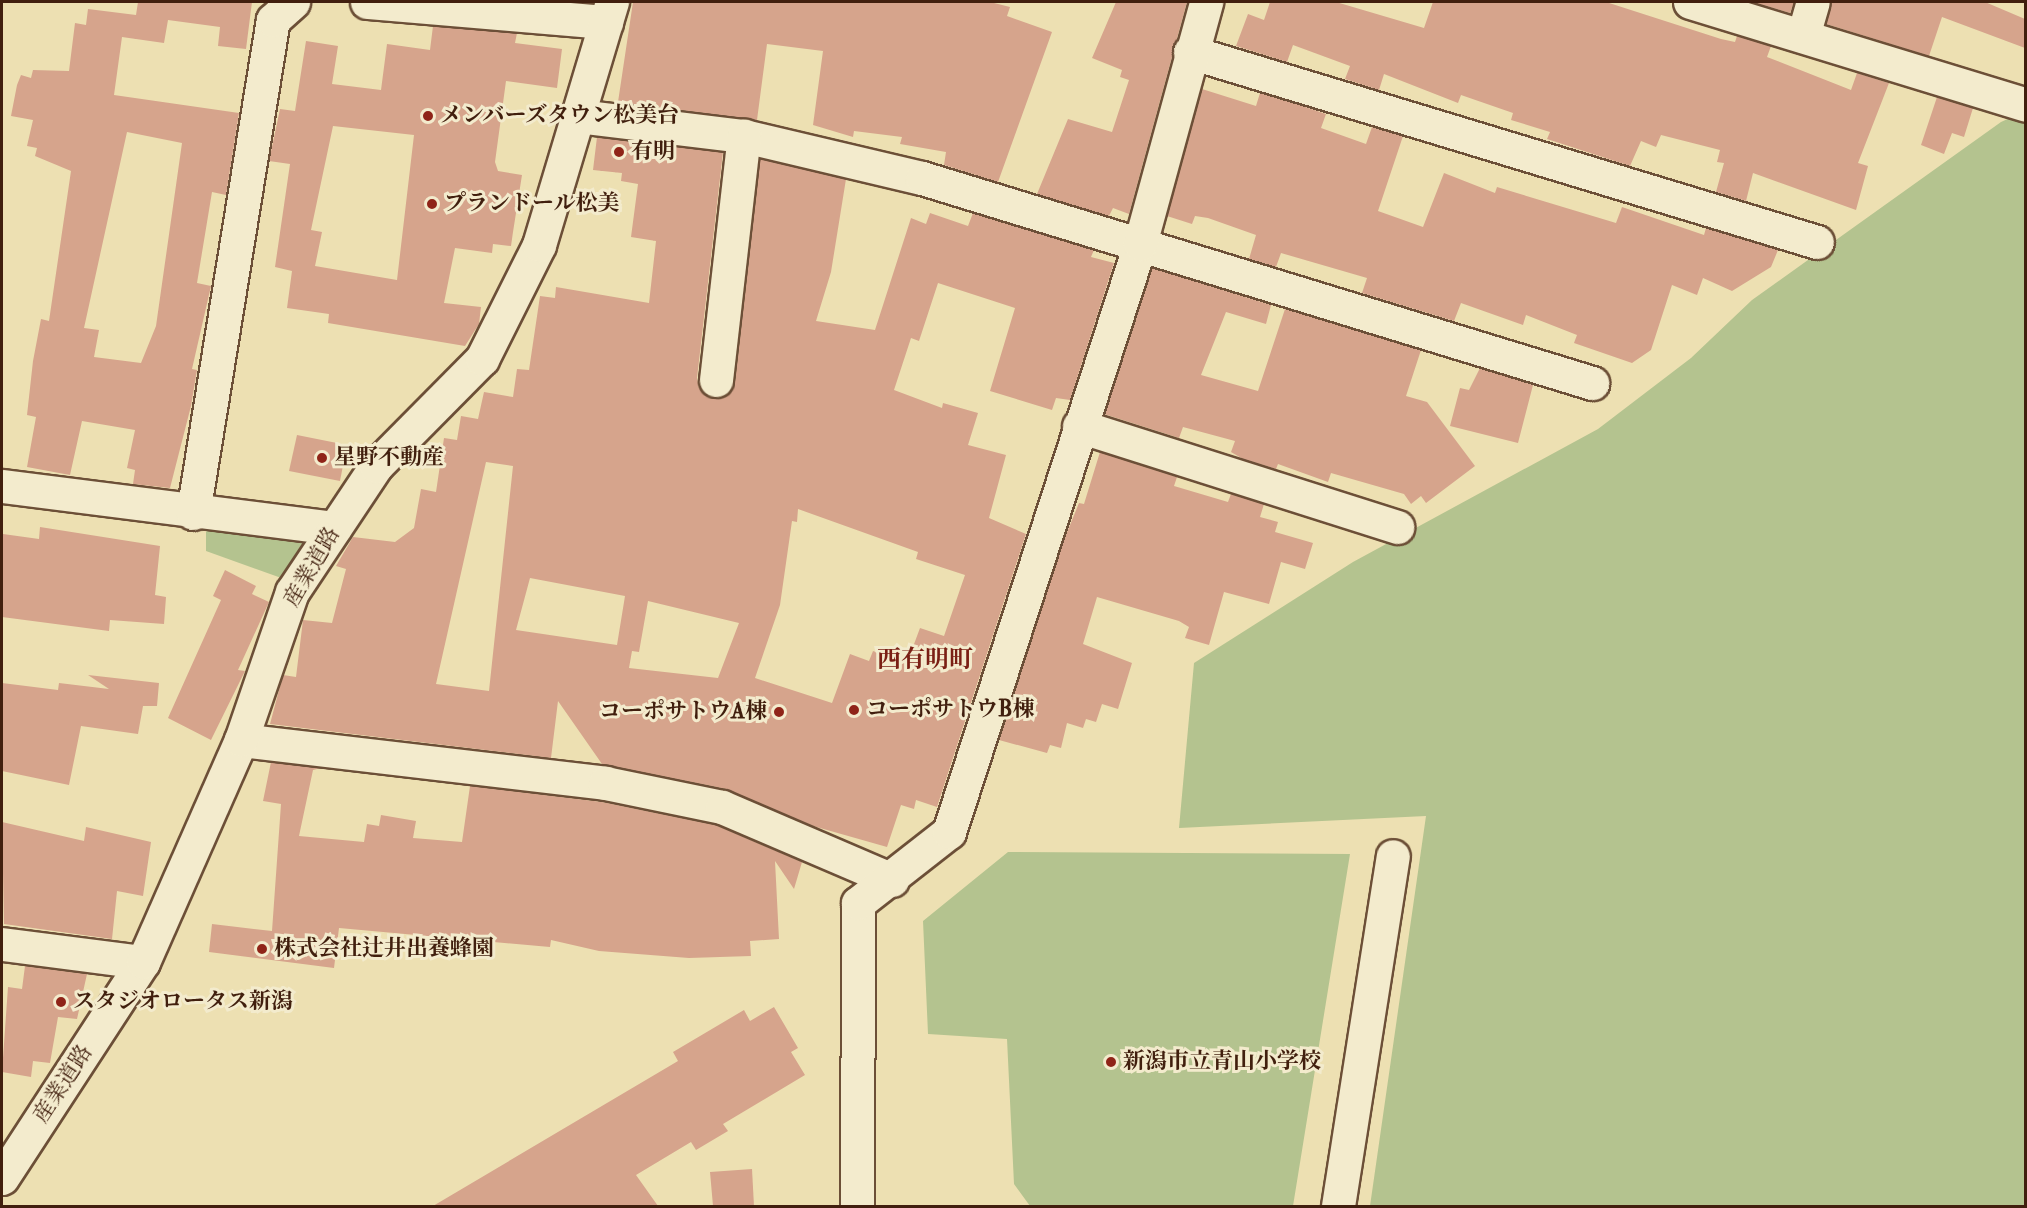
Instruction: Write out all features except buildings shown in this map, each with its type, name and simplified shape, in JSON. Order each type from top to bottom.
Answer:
[{"type":"street","points":[[194,513],[273,20],[293,2]]},
{"type":"street","points":[[367,2],[609,12]]},
{"type":"street","points":[[857,1206],[858,903],[892,880],[950,832],[1079,426],[1140,244],[1190,52],[1206,2]]},
{"type":"street","points":[[1690,2],[2025,105]]},
{"type":"street","points":[[1803,36],[1813,2]]},
{"type":"street","name":"産業道路","points":[[2,1178],[143,962],[241,740],[292,592],[375,466],[482,359],[539,245],[609,12]]},
{"type":"street","points":[[1190,52],[1817,242]]},
{"type":"street","points":[[578,116],[744,136],[922,178],[1592,383]]},
{"type":"street","points":[[716,380],[744,136]]},
{"type":"street","points":[[1079,426],[1397,527]]},
{"type":"street","points":[[2,486],[194,513],[334,528]]},
{"type":"street","points":[[241,740],[605,783],[722,807],[892,880]]},
{"type":"street","points":[[1338,1206],[1393,856]]},
{"type":"street","points":[[2,944],[143,962]]},
{"type":"green space","points":[[2025,111],[2025,1206],[1370,1206],[1426,816],[1179,828],[1194,663],[1353,562],[1598,429],[1691,358],[1752,300],[2001,122]]},
{"type":"green space","points":[[217,522],[305,540],[287,580],[206,551],[206,532]]},
{"type":"green space","name":"新潟市立青山小学校","points":[[1008,852],[1350,854],[1293,1206],[1030,1206],[1014,1184],[1007,1039],[928,1034],[923,921]]},
{"type":"place","name":"メンバーズタウン松美台","points":[[428,116]]},
{"type":"place","name":"有明","points":[[619,152]]},
{"type":"place","name":"プランドール松美","points":[[432,204]]},
{"type":"place","name":"星野不動産","points":[[322,458]]},
{"type":"place","name":"コーポサトウB棟","points":[[854,710]]},
{"type":"place","name":"コーポサトウA棟","points":[[779,712]]},
{"type":"place","name":"株式会社辻井出養蜂園","points":[[262,949]]},
{"type":"place","name":"スタジオロータス新潟","points":[[61,1002]]},
{"type":"place","name":"新潟市立青山小学校","points":[[1111,1062]]},
{"type":"district","name":"西有明町","points":[[925,660]]}]
